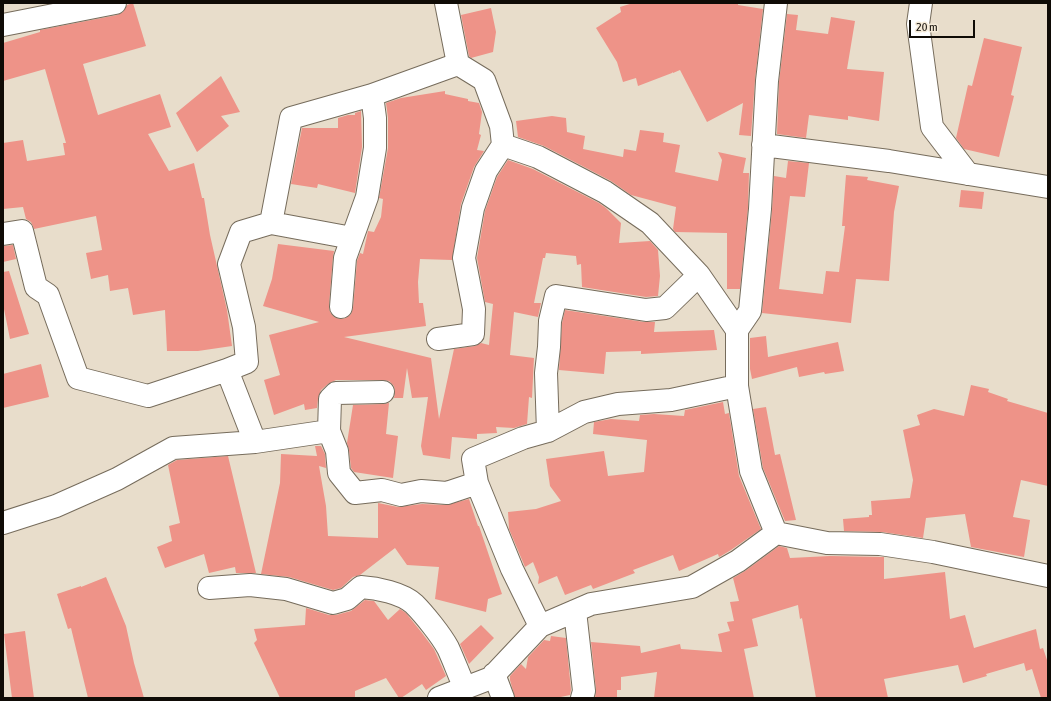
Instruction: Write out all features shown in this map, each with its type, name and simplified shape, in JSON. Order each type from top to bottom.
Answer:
[{"type":"street","points":[[3,26],[115,3]]},
{"type":"street","points":[[438,339],[473,334],[474,310],[464,258],[473,208],[486,171],[503,145],[500,126],[484,80],[458,64],[446,3]]},
{"type":"street","points":[[736,330],[750,311],[760,209],[767,81],[776,3]]},
{"type":"street","points":[[917,3],[918,24],[932,127],[968,174]]},
{"type":"street","points":[[271,222],[291,118],[372,95],[458,64]]},
{"type":"street","points":[[342,307],[345,258],[367,196],[375,148],[375,118],[372,95]]},
{"type":"street","points":[[503,145],[538,157],[605,192],[650,223],[699,275],[736,330],[737,386],[751,471],[776,533]]},
{"type":"street","points":[[763,145],[881,160],[1048,187]]},
{"type":"street","points":[[3,234],[22,231],[36,287],[48,295],[78,378],[148,396],[247,362],[244,327],[228,264],[240,232],[271,222],[352,238]]},
{"type":"street","points":[[548,431],[546,373],[550,347],[550,321],[556,296],[646,310],[665,308],[699,275]]},
{"type":"street","points":[[227,370],[255,442]]},
{"type":"street","points":[[540,626],[512,569],[477,483],[473,458],[523,438],[548,431],[584,412],[618,404],[671,400],[737,386]]},
{"type":"street","points":[[383,392],[336,393],[330,399],[329,431],[336,451],[339,473],[355,493],[382,490],[401,495],[421,491],[447,493],[477,483]]},
{"type":"street","points":[[3,523],[56,506],[117,479],[173,448],[255,442],[329,431]]},
{"type":"street","points":[[209,588],[250,585],[286,589],[333,603],[347,599],[361,587],[372,587],[395,594],[413,603],[447,648],[454,694],[491,678],[540,626],[591,604],[692,587],[738,561],[776,533],[827,543],[880,544],[933,552],[1048,576]]},
{"type":"street","points":[[575,611],[584,691],[582,698]]},
{"type":"street","points":[[494,674],[503,698]]},
{"type":"building","points":[[133,3],[146,46],[83,64],[98,115],[160,94],[171,127],[148,134],[169,171],[194,163],[202,198],[204,198],[210,235],[227,310],[232,346],[198,351],[167,351],[165,310],[133,315],[128,288],[110,291],[108,275],[91,279],[86,253],[102,250],[96,216],[34,229],[31,222],[26,219],[23,207],[3,209],[3,143],[23,140],[27,161],[65,155],[63,143],[66,143],[45,69],[3,81],[3,43],[40,32],[40,30],[117,15],[123,12],[127,5]]},
{"type":"building","points":[[633,3],[738,3],[738,5],[763,9],[755,80],[751,136],[739,135],[743,103],[707,122],[680,70],[638,86],[636,78],[623,82],[617,62],[596,28],[621,12],[620,7]]},
{"type":"building","points":[[491,8],[496,32],[493,52],[471,58],[469,56],[461,15]]},
{"type":"building","points":[[787,14],[798,15],[796,30],[828,34],[831,17],[855,21],[847,69],[884,72],[879,121],[848,116],[848,120],[809,115],[806,138],[777,134],[779,82]]},
{"type":"building","points":[[984,38],[1022,47],[1011,95],[1014,96],[999,157],[964,149],[956,138],[968,85],[972,86]]},
{"type":"building","points":[[221,76],[240,112],[221,116],[229,126],[197,152],[176,113]]},
{"type":"building","points":[[445,91],[445,94],[479,103],[482,112],[479,134],[481,135],[477,150],[484,151],[474,167],[461,204],[452,260],[420,259],[418,282],[419,303],[423,303],[426,326],[344,337],[431,358],[439,419],[454,349],[475,346],[481,343],[489,345],[493,304],[485,302],[477,258],[485,211],[497,177],[508,160],[533,169],[606,208],[621,223],[619,243],[650,241],[658,250],[660,276],[658,296],[646,297],[582,287],[581,264],[577,265],[576,256],[546,253],[545,258],[543,258],[534,303],[541,303],[538,317],[514,312],[510,355],[534,358],[532,398],[529,397],[527,424],[514,428],[496,427],[497,433],[477,434],[477,439],[452,437],[450,459],[423,455],[421,446],[428,397],[412,398],[407,368],[403,398],[394,398],[394,386],[389,381],[336,380],[321,390],[317,408],[305,410],[304,404],[274,415],[264,380],[280,375],[269,335],[319,322],[263,306],[272,279],[278,244],[334,251],[329,306],[330,312],[334,317],[340,319],[346,318],[351,314],[353,308],[357,261],[360,253],[363,254],[368,231],[374,232],[381,217],[383,199],[379,198],[388,148],[388,118],[386,103],[401,98]]},
{"type":"building","points":[[361,111],[362,147],[355,193],[318,184],[317,188],[291,184],[302,128],[338,128],[338,118],[348,115],[355,115],[355,113]]},
{"type":"building","points":[[552,116],[566,118],[567,132],[585,136],[583,149],[623,157],[624,149],[636,151],[640,130],[664,133],[663,142],[680,145],[675,172],[718,181],[722,160],[718,152],[746,158],[743,173],[749,173],[748,208],[740,289],[727,289],[727,233],[675,232],[673,229],[676,207],[631,195],[611,181],[544,146],[518,137],[516,121]]},
{"type":"building","points":[[788,161],[809,163],[805,197],[790,196],[779,289],[823,294],[826,271],[839,272],[845,226],[842,226],[846,175],[868,177],[867,180],[899,186],[894,212],[889,281],[856,279],[851,323],[762,313],[774,176],[786,178]]},
{"type":"building","points":[[961,190],[984,192],[982,209],[959,207]]},
{"type":"building","points":[[13,245],[16,259],[3,262],[3,246]]},
{"type":"building","points":[[9,271],[29,334],[10,339],[3,304],[3,272]]},
{"type":"building","points":[[565,310],[644,322],[655,322],[654,332],[714,330],[717,350],[641,354],[641,351],[606,352],[604,374],[559,370],[562,323]]},
{"type":"building","points":[[766,336],[768,357],[838,342],[844,371],[825,374],[824,372],[799,377],[797,367],[752,379],[750,369],[750,338]]},
{"type":"building","points":[[41,364],[49,397],[3,408],[3,374]]},
{"type":"building","points":[[971,385],[989,389],[988,392],[1008,399],[1007,401],[1048,413],[1048,486],[1021,480],[1013,517],[1030,520],[1024,557],[971,547],[965,514],[926,518],[923,538],[882,532],[844,531],[843,519],[869,517],[869,515],[872,515],[871,501],[910,498],[913,480],[903,430],[920,425],[917,415],[934,409],[964,416]]},
{"type":"building","points":[[723,402],[725,414],[729,413],[739,476],[761,529],[721,556],[719,557],[718,554],[679,571],[673,555],[633,570],[635,573],[593,589],[591,585],[565,595],[557,576],[538,584],[539,577],[533,562],[525,567],[509,529],[508,512],[536,509],[561,501],[550,486],[546,459],[604,451],[608,476],[644,472],[647,440],[593,434],[594,422],[611,419],[639,421],[640,415],[654,414],[684,416],[685,410]]},
{"type":"building","points":[[389,403],[386,434],[398,436],[393,478],[354,472],[351,468],[347,443],[353,405]]},
{"type":"building","points":[[766,407],[775,455],[780,454],[796,520],[785,521],[763,468],[753,409]]},
{"type":"building","points":[[315,446],[321,446],[325,454],[326,468],[319,466],[326,506],[328,536],[378,538],[378,503],[398,507],[422,504],[446,505],[469,499],[502,594],[488,599],[486,612],[435,599],[439,567],[407,565],[395,548],[360,575],[353,577],[341,588],[333,590],[289,577],[261,574],[280,483],[281,454],[317,456]]},
{"type":"building","points":[[228,456],[256,573],[236,573],[235,567],[209,573],[204,554],[165,568],[157,547],[172,541],[169,526],[180,523],[168,465],[177,460]]},
{"type":"building","points":[[779,546],[787,548],[790,558],[830,556],[884,557],[884,579],[945,572],[950,619],[965,615],[974,648],[1036,629],[1040,649],[1043,648],[1048,663],[1048,698],[1041,698],[1032,669],[1026,671],[1024,663],[986,674],[987,676],[963,683],[958,665],[884,679],[888,698],[816,698],[802,618],[800,619],[798,605],[752,619],[758,646],[744,649],[754,698],[654,698],[657,672],[621,677],[621,690],[617,690],[617,698],[595,698],[596,690],[591,642],[640,646],[641,653],[680,644],[681,649],[722,652],[718,634],[730,631],[727,622],[734,621],[730,602],[739,601],[733,578]]},
{"type":"building","points":[[106,577],[126,626],[134,663],[144,698],[88,698],[71,628],[68,629],[57,594],[81,587]]},
{"type":"building","points":[[365,600],[374,601],[388,620],[400,609],[406,613],[434,649],[446,676],[426,690],[422,684],[401,698],[399,698],[386,678],[355,691],[355,698],[280,698],[254,643],[257,640],[254,629],[305,625],[306,608],[329,615],[336,615],[351,611]]},
{"type":"building","points":[[481,625],[494,638],[469,664],[460,644]]},
{"type":"building","points":[[25,631],[34,698],[12,698],[4,634]]},
{"type":"building","points":[[551,636],[566,638],[571,690],[570,695],[556,698],[515,698],[510,676],[521,664],[526,669],[528,657],[544,640],[550,641]]}]
